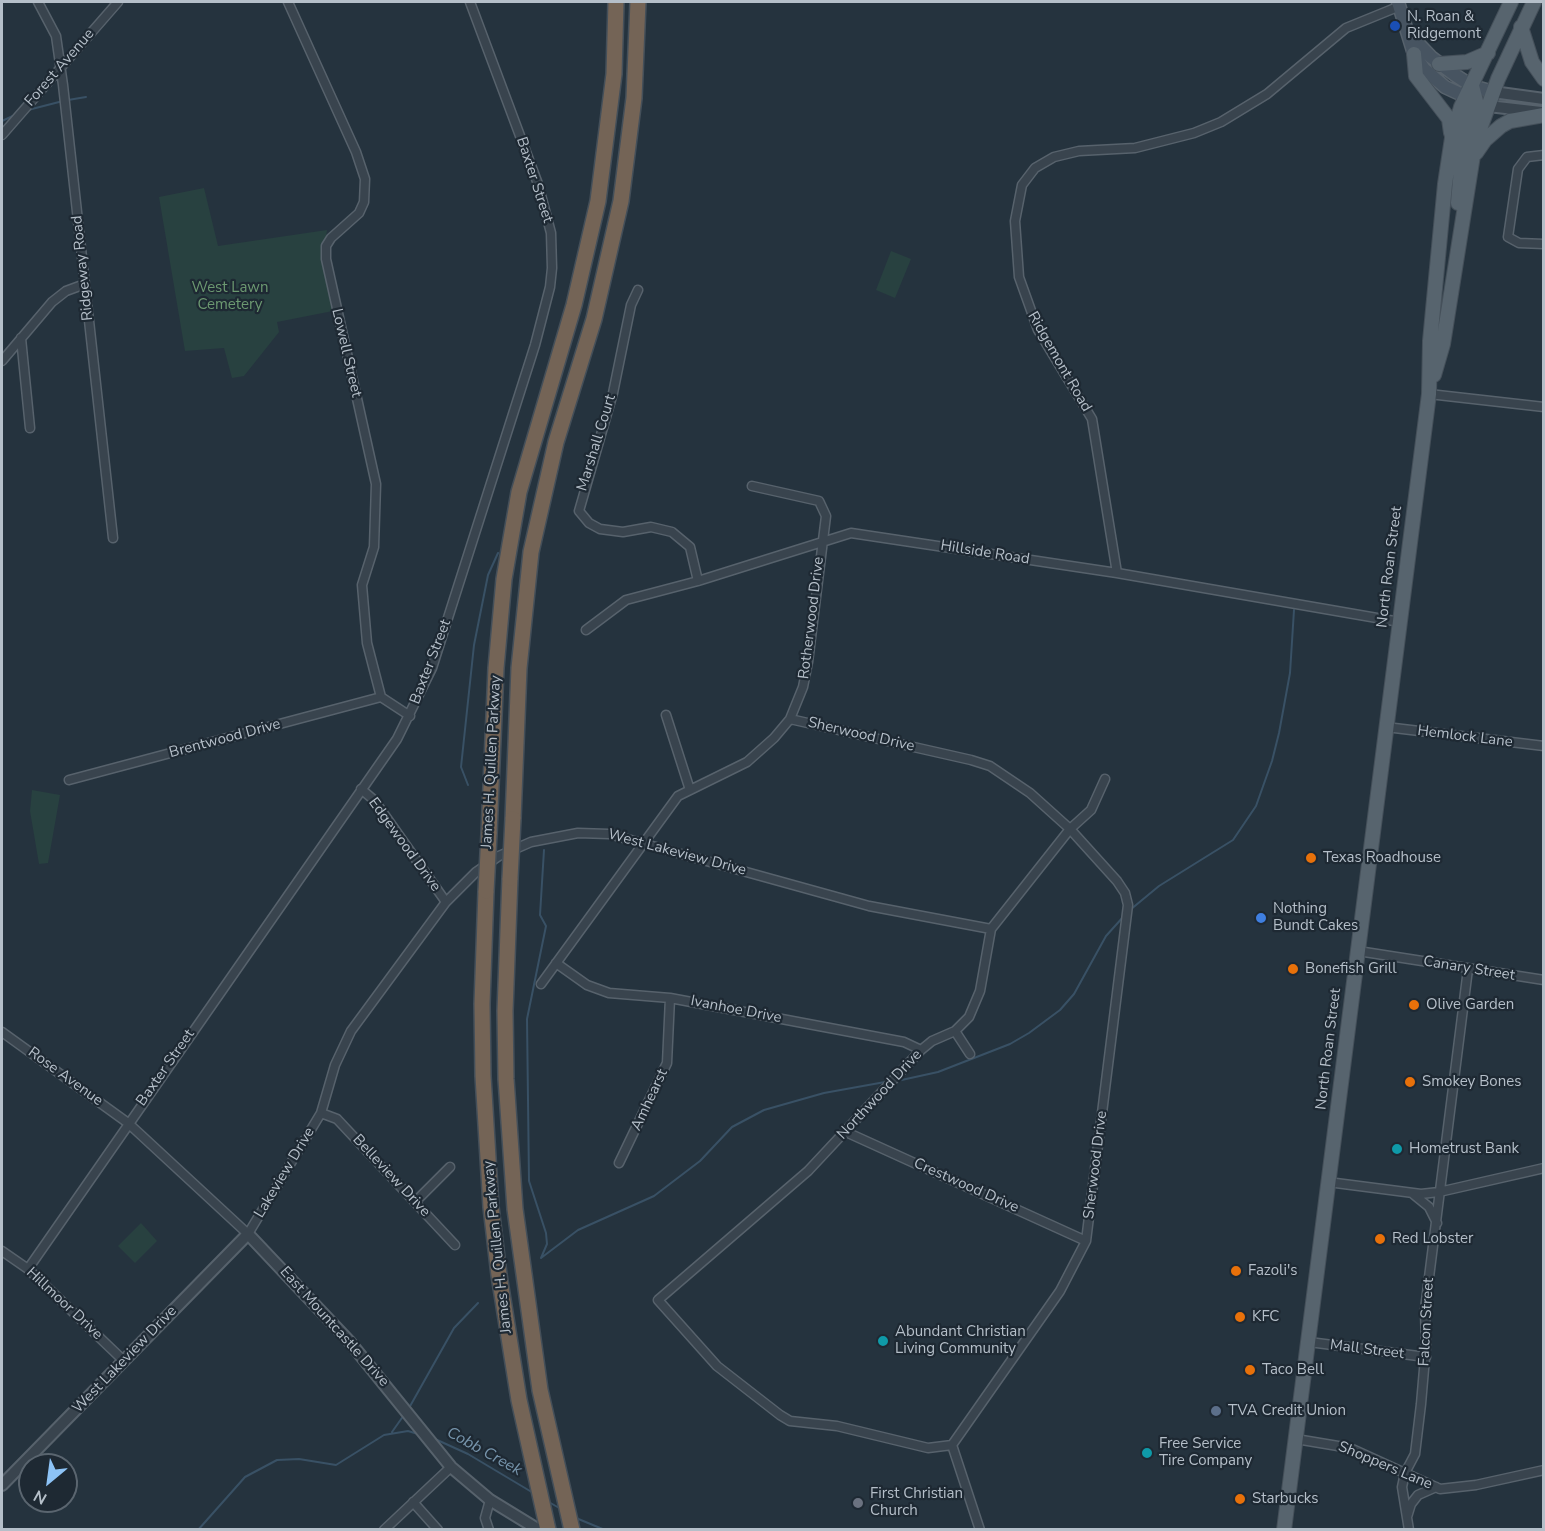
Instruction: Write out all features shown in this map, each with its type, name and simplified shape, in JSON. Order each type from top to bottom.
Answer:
[{"type":"highway","name":"James H. Quillen Parkway","points":[[548,1530],[507,1335],[491,1207],[483,1076],[482,1004],[486,891],[496,668],[504,579],[524,471],[574,305],[598,201],[614,74],[615,2]]},
{"type":"highway","name":"James H. Quillen Parkway","points":[[570,1522],[545,1413],[529,1328],[514,1199],[507,1102],[505,1011],[519,668],[531,552],[555,442],[600,297],[621,201],[634,98],[638,2]]},
{"type":"main road","points":[[1461,229],[1458,204],[1460,166],[1488,53],[1511,2]]},
{"type":"main road","points":[[1414,54],[1436,81],[1476,98],[1493,92],[1534,2]]},
{"type":"main road","points":[[1399,4],[1410,35],[1416,76],[1449,119],[1452,138]]},
{"type":"main road","points":[[1521,27],[1532,62],[1544,79]]},
{"type":"main road","points":[[1410,35],[1476,98]]},
{"type":"main road","points":[[1439,64],[1467,62],[1488,53]]},
{"type":"main road","points":[[1476,98],[1493,92]]},
{"type":"main road","name":"North Roan Street","points":[[1284,1530],[1429,394],[1430,341],[1452,138],[1476,98]]},
{"type":"main road","name":"North Roan Street","points":[[1429,394],[1443,344],[1474,157],[1476,98]]},
{"type":"main road","points":[[1474,157],[1485,140],[1501,126],[1510,121],[1544,114]]},
{"type":"street","name":"Ridgeway Road","points":[[38,2],[56,36],[113,538]]},
{"type":"street","name":"Forest Avenue","points":[[2,135],[118,2]]},
{"type":"street","name":"Lowell Street","points":[[288,2],[352,142],[365,179],[364,202],[359,213],[331,238],[326,246],[326,259],[376,484],[374,547],[362,585],[367,643],[381,697]]},
{"type":"street","name":"Baxter Street","points":[[28,1269],[397,739],[432,668],[535,345],[550,287],[551,242],[548,216],[535,174],[470,2]]},
{"type":"street","name":"Ridgemont Road","points":[[1117,573],[1092,419],[1038,330],[1019,277],[1015,221],[1022,185],[1035,168],[1054,157],[1079,151],[1135,148],[1194,133],[1221,122],[1267,94],[1347,28],[1399,4]]},
{"type":"street","points":[[1493,92],[1544,99]]},
{"type":"street","points":[[1476,98],[1544,114]]},
{"type":"street","points":[[1544,155],[1527,157],[1518,170],[1508,237],[1519,243],[1544,244]]},
{"type":"street","points":[[2,361],[52,302],[66,291],[85,284]]},
{"type":"street","name":"Marshall Court","points":[[638,290],[631,305],[613,393],[579,511],[589,523],[600,529],[623,532],[651,527],[672,532],[690,547],[698,581]]},
{"type":"street","points":[[21,339],[30,428]]},
{"type":"street","points":[[1429,394],[1544,407]]},
{"type":"street","name":"Rotherwood Drive","points":[[541,984],[678,795],[747,762],[774,738],[790,719],[803,687],[808,662],[826,516],[819,501],[752,486]]},
{"type":"street","name":"Hillside Road","points":[[586,630],[626,600],[698,581],[851,533],[1117,573],[1400,622]]},
{"type":"street","points":[[381,697],[410,716]]},
{"type":"street","name":"Brentwood Drive","points":[[69,780],[381,697]]},
{"type":"street","points":[[666,715],[690,790]]},
{"type":"street","name":"Sherwood Drive","points":[[790,719],[960,757],[990,766],[1030,793],[1070,829],[1117,881],[1125,892],[1128,905],[1086,1241],[1060,1291],[952,1445]]},
{"type":"street","name":"Hemlock Lane","points":[[1386,727],[1544,746]]},
{"type":"street","points":[[991,929],[1070,829],[1091,810],[1105,779]]},
{"type":"street","name":"Edgewood Drive","points":[[361,789],[374,800],[446,902]]},
{"type":"street","name":"West Lakeview Drive","points":[[321,1113],[335,1065],[351,1031],[446,902],[476,872],[499,856],[531,842],[554,836],[593,832],[645,843],[869,906],[991,929]]},
{"type":"street","name":"Northwood Drive","points":[[952,1445],[928,1448],[837,1426],[790,1420],[717,1366],[658,1300],[808,1171],[921,1050],[932,1041],[955,1031],[976,1006],[985,974],[991,929]]},
{"type":"street","name":"Canary Street","points":[[1358,951],[1544,980]]},
{"type":"street","name":"Ivanhoe Drive","points":[[556,963],[597,990],[670,998],[904,1042],[921,1050]]},
{"type":"street","name":"Falcon Street","points":[[1409,1530],[1402,1496],[1405,1473],[1414,1454],[1426,1358],[1425,1309],[1468,969]]},
{"type":"street","name":"Amhearst","points":[[619,1163],[667,1063],[670,998]]},
{"type":"street","points":[[955,1031],[970,1054]]},
{"type":"street","name":"Rose Avenue","points":[[2,1032],[128,1123]]},
{"type":"street","name":"Belleview Drive","points":[[321,1113],[337,1119],[455,1245]]},
{"type":"street","name":"Lakeview Drive","points":[[248,1234],[321,1113]]},
{"type":"street","name":"East Mountcastle Drive","points":[[128,1123],[248,1234],[349,1341],[451,1467],[490,1500],[539,1530]]},
{"type":"street","name":"Crestwood Drive","points":[[846,1132],[1086,1241]]},
{"type":"street","points":[[416,1201],[450,1167]]},
{"type":"street","points":[[1328,1182],[1410,1193],[1439,1192],[1544,1168]]},
{"type":"street","points":[[1410,1193],[1429,1207],[1437,1224]]},
{"type":"street","name":"West Lakeview Drive","points":[[2,1485],[248,1234]]},
{"type":"street","name":"Hillmoor Drive","points":[[2,1251],[28,1269],[124,1361]]},
{"type":"street","name":"Mall Street","points":[[1309,1342],[1426,1358]]},
{"type":"street","name":"Shoppers Lane","points":[[1296,1439],[1350,1448],[1436,1487],[1462,1488],[1544,1470]]},
{"type":"street","points":[[952,1445],[980,1530]]},
{"type":"street","points":[[384,1530],[451,1467]]},
{"type":"street","points":[[1407,1520],[1411,1504],[1418,1495],[1436,1487]]},
{"type":"street","points":[[489,1530],[485,1518],[490,1500]]},
{"type":"street","points":[[413,1502],[438,1530]]},
{"type":"green space","name":"West Lawn Cemetery","points":[[204,188],[218,246],[327,230],[322,260],[333,311],[277,322],[279,332],[244,376],[232,378],[224,348],[185,351],[159,197]]},
{"type":"green space","points":[[891,251],[911,259],[895,298],[876,290]]},
{"type":"green space","points":[[32,790],[60,795],[48,863],[39,864],[30,811]]},
{"type":"green space","points":[[141,1223],[157,1241],[135,1263],[118,1246]]},
{"type":"waterway","points":[[68,100],[86,97]]},
{"type":"waterway","points":[[28,110],[63,101]]},
{"type":"waterway","points":[[2,121],[17,114]]},
{"type":"waterway","points":[[468,785],[461,767],[474,645],[488,575],[498,553]]},
{"type":"waterway","points":[[1130,910],[1159,886],[1233,840],[1256,806],[1279,733],[1290,673],[1294,610]]},
{"type":"waterway","points":[[541,1258],[547,1244],[546,1233],[529,1181],[527,1019],[546,926],[540,915],[544,850]]},
{"type":"waterway","points":[[897,1081],[938,1072],[1010,1044],[1029,1033],[1060,1010],[1074,994],[1106,936],[1124,916]]},
{"type":"waterway","points":[[541,1258],[578,1230],[654,1196],[700,1161],[732,1127],[764,1110],[824,1093],[885,1082]]},
{"type":"waterway","points":[[409,1408],[454,1328],[478,1303]]},
{"type":"waterway","points":[[392,1432],[404,1415]]},
{"type":"waterway","name":"Cobb Creek","points":[[198,1530],[245,1477],[277,1460],[299,1459],[336,1465],[384,1435],[408,1431],[418,1434]]},
{"type":"waterway","name":"Cobb Creek","points":[[435,1439],[468,1454],[535,1494]]},
{"type":"waterway","name":"Cobb Creek","points":[[547,1501],[561,1509]]},
{"type":"waterway","name":"Cobb Creek","points":[[576,1518],[605,1530]]},
{"type":"place","name":"N. Roan & Ridgemont","points":[[1395,26]]},
{"type":"place","name":"Texas Roadhouse","points":[[1311,858]]},
{"type":"place","name":"Nothing Bundt Cakes","points":[[1261,918]]},
{"type":"place","name":"Bonefish Grill","points":[[1293,969]]},
{"type":"place","name":"Olive Garden","points":[[1414,1005]]},
{"type":"place","name":"Smokey Bones","points":[[1410,1082]]},
{"type":"place","name":"Hometrust Bank","points":[[1397,1149]]},
{"type":"place","name":"Red Lobster","points":[[1380,1239]]},
{"type":"place","name":"Fazoli's","points":[[1236,1271]]},
{"type":"place","name":"KFC","points":[[1240,1317]]},
{"type":"place","name":"Abundant Christian Living Community","points":[[883,1341]]},
{"type":"place","name":"Taco Bell","points":[[1250,1370]]},
{"type":"place","name":"TVA Credit Union","points":[[1216,1411]]},
{"type":"place","name":"Free Service Tire Company","points":[[1147,1453]]},
{"type":"place","name":"Starbucks","points":[[1240,1499]]},
{"type":"place","name":"First Christian Church","points":[[858,1503]]}]
